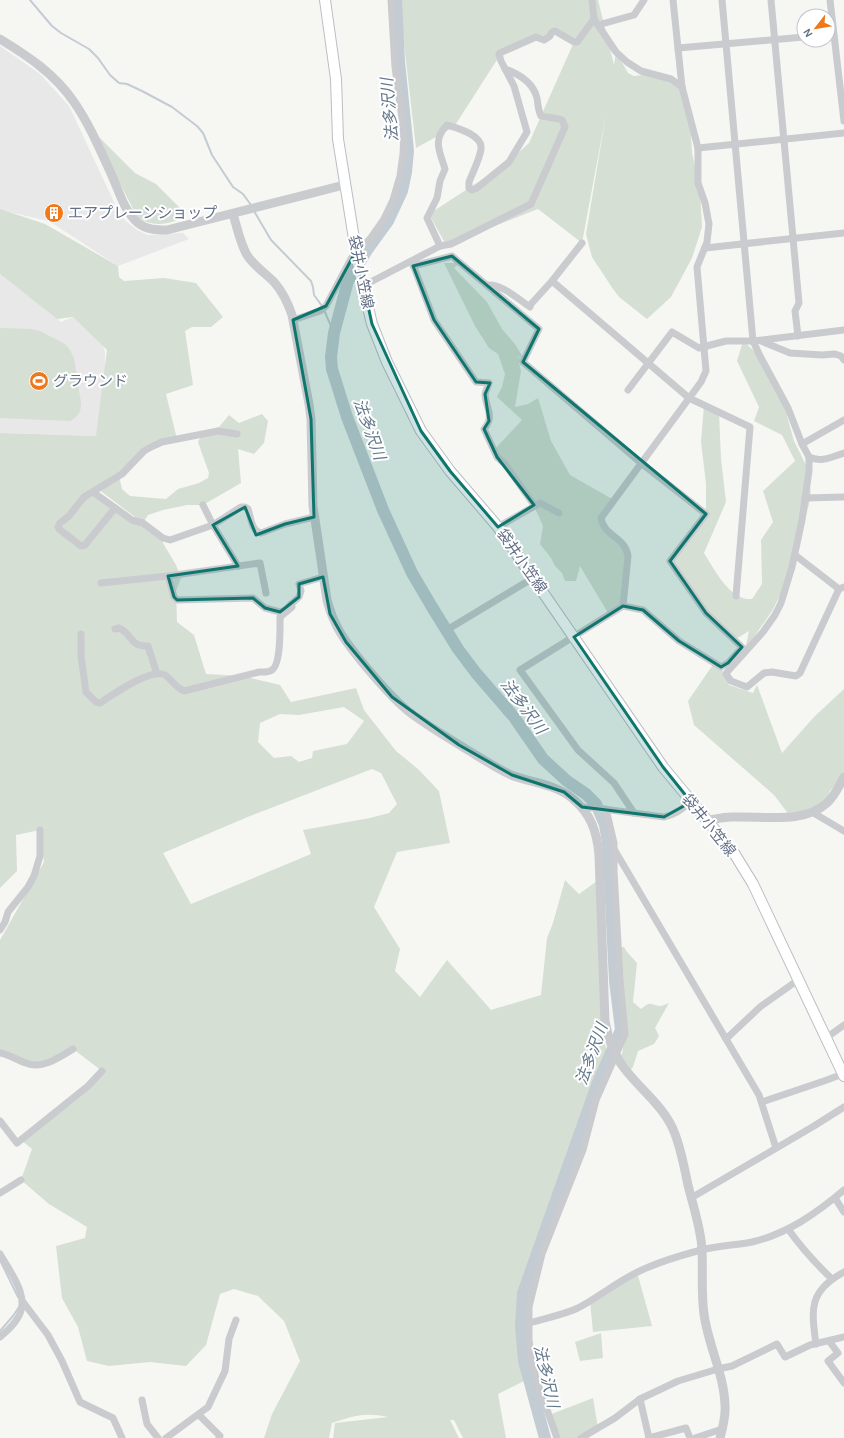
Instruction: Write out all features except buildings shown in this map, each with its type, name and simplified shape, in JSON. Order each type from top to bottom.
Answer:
[{"type":"main road","name":"袋井小笠線","points":[[325,0],[336,79],[338,139],[344,185],[357,253],[358,270],[372,324],[387,362],[421,431],[450,471],[498,527],[663,767],[734,853],[753,884],[843,1075]]},
{"type":"street","points":[[293,320],[320,311],[326,306],[352,256],[357,253],[370,239],[384,219],[400,176],[404,133],[395,67],[391,0]]},
{"type":"street","points":[[592,0],[596,22],[616,52],[635,68],[648,74],[671,79],[682,87]]},
{"type":"street","points":[[440,246],[427,218],[437,198],[440,181],[445,169],[439,152],[438,142],[441,131],[447,125],[466,131],[480,142],[481,148],[469,182],[469,188],[472,190],[477,188],[509,162],[527,132],[514,86],[500,61],[499,54],[536,37],[544,40],[555,30],[574,42],[577,42],[596,22],[634,15],[644,0]]},
{"type":"street","points":[[623,606],[628,556],[627,548],[622,542],[605,529],[601,518],[701,382],[706,371],[697,267],[708,242],[709,224],[705,203],[698,183],[698,148],[682,87],[673,0]]},
{"type":"street","points":[[634,813],[614,783],[578,750],[520,670],[623,606],[643,610],[679,641],[721,667],[728,663],[763,632],[781,603],[795,555],[809,471],[809,457],[802,444],[788,408],[760,356],[756,341],[744,244],[722,0]]},
{"type":"street","points":[[771,0],[799,303],[795,311],[798,336]]},
{"type":"street","points":[[678,48],[796,38]]},
{"type":"street","points":[[0,39],[44,69],[63,88],[73,101],[89,128],[127,210],[140,224],[157,230],[168,230],[344,185]]},
{"type":"street","points":[[833,48],[844,121]]},
{"type":"street","points":[[363,286],[412,264],[440,246],[450,244],[531,204],[565,127],[562,120],[555,117],[547,118],[541,116],[538,110],[536,96],[528,82],[520,75],[505,69]]},
{"type":"street","points":[[698,148],[844,133]]},
{"type":"street","points":[[233,214],[247,255],[281,291],[288,303],[293,320],[310,412],[312,496],[323,577],[330,614],[346,642],[377,680],[407,710],[425,724],[496,767],[527,780],[553,787],[564,792],[586,807],[664,817],[678,812],[691,802]]},
{"type":"street","points":[[705,248],[844,233]]},
{"type":"street","points":[[488,286],[494,285],[504,289],[530,307],[582,243]]},
{"type":"street","points":[[412,264],[452,256],[539,329],[523,362],[641,463],[706,514],[670,561],[706,613],[743,649]]},
{"type":"street","points":[[412,264],[434,320],[476,382],[489,383],[485,394],[490,415],[488,424],[484,429],[497,457],[504,464],[534,506]]},
{"type":"street","points":[[552,281],[689,398],[750,427],[736,596]]},
{"type":"street","points":[[628,390],[672,332],[699,348],[726,341],[756,341],[844,330]]},
{"type":"street","points":[[756,341],[790,353],[822,355],[835,354],[841,356],[844,360]]},
{"type":"street","points":[[802,444],[844,420]]},
{"type":"street","points":[[115,508],[85,545],[81,546],[58,527],[84,497],[122,474],[144,451],[162,442],[218,431],[237,434]]},
{"type":"street","points":[[809,457],[815,460],[822,460],[844,453]]},
{"type":"street","points":[[93,492],[132,520],[143,523],[167,540],[213,525],[241,507],[248,509],[254,529],[262,533],[285,524],[314,517]]},
{"type":"street","points":[[805,498],[844,497]]},
{"type":"street","points":[[498,527],[540,502],[559,513]]},
{"type":"street","points":[[203,505],[213,525],[238,566]]},
{"type":"street","points":[[743,649],[726,674],[731,681],[747,687],[764,673],[772,672],[796,676],[800,673],[841,588],[795,555]]},
{"type":"street","points":[[101,583],[168,576],[260,563],[266,593]]},
{"type":"street","points":[[168,576],[174,597],[177,600],[253,598],[265,608],[280,612],[285,610],[299,597],[301,591],[299,584],[323,577]]},
{"type":"street","points":[[450,628],[534,578]]},
{"type":"street","points":[[81,634],[81,656],[86,692],[96,702],[100,702],[131,682],[159,673],[165,675],[180,690],[184,691],[272,670],[276,662],[280,637],[280,617],[292,607],[291,604]]},
{"type":"street","points":[[115,629],[123,629],[136,644],[140,646],[148,646],[157,674]]},
{"type":"street","points":[[708,821],[718,818],[803,816],[824,805],[833,797],[844,777]]},
{"type":"street","points":[[586,807],[597,840],[604,1021],[608,1039],[624,1068],[665,1114],[674,1130],[699,1228],[702,1250],[704,1314],[718,1369],[725,1405],[725,1413],[721,1434],[695,1438]]},
{"type":"street","points":[[557,1438],[536,1379],[529,1340],[529,1307],[542,1254],[583,1150],[596,1100],[625,1034],[620,980],[614,848],[611,828],[605,809]]},
{"type":"street","points":[[812,812],[844,831]]},
{"type":"street","points":[[0,930],[5,922],[8,912],[28,887],[34,876],[40,856],[40,830]]},
{"type":"street","points":[[614,848],[759,1095],[776,1148]]},
{"type":"street","points":[[726,1039],[760,1007],[798,980]]},
{"type":"street","points":[[826,1038],[844,1025]]},
{"type":"street","points":[[0,1053],[11,1055],[27,1064],[34,1065],[57,1059],[73,1049]]},
{"type":"street","points":[[0,1121],[17,1143],[88,1086],[102,1071]]},
{"type":"street","points":[[762,1102],[843,1075]]},
{"type":"street","points":[[692,1198],[844,1107]]},
{"type":"street","points":[[0,1193],[21,1180]]},
{"type":"street","points":[[529,1323],[578,1308],[620,1280],[664,1260],[702,1250],[753,1242],[772,1236],[817,1212],[844,1190]]},
{"type":"street","points":[[835,1198],[844,1212]]},
{"type":"street","points":[[788,1228],[798,1243],[819,1267],[832,1279]]},
{"type":"street","points":[[0,1254],[20,1291],[23,1302],[48,1335],[62,1361],[80,1402],[113,1418],[122,1438]]},
{"type":"street","points":[[816,1344],[813,1320],[814,1306],[817,1296],[823,1286],[844,1272]]},
{"type":"street","points":[[0,1337],[17,1320],[21,1313],[23,1302]]},
{"type":"street","points":[[166,1438],[208,1408],[225,1371],[229,1339],[236,1320]]},
{"type":"street","points":[[581,1438],[615,1418],[640,1399],[678,1381],[732,1366],[777,1344],[785,1357],[810,1345],[844,1337]]},
{"type":"street","points":[[829,1341],[838,1353],[828,1361],[844,1383]]},
{"type":"street","points":[[640,1399],[649,1438],[686,1428],[690,1438]]},
{"type":"street","points":[[142,1400],[147,1424],[158,1438]]},
{"type":"street","points":[[199,1415],[220,1436],[219,1438]]},
{"type":"highlighted area","points":[[356,251],[372,324],[421,431],[450,471],[498,527],[534,505],[497,457],[484,429],[489,421],[485,394],[490,383],[476,382],[434,320],[413,266],[452,256],[539,329],[523,362],[706,514],[670,561],[706,613],[742,647],[728,663],[721,667],[679,641],[643,610],[623,606],[574,637],[663,767],[691,802],[664,817],[582,807],[564,792],[512,775],[459,745],[392,697],[346,642],[330,614],[323,577],[299,584],[299,597],[280,612],[265,608],[253,598],[177,600],[174,597],[168,576],[238,566],[213,525],[245,507],[256,535],[285,524],[314,517],[311,419],[293,320],[326,306]]},
{"type":"shaded area","points":[[399,0],[598,0],[614,65],[616,52],[628,73],[634,76],[653,74],[671,79],[683,93],[690,119],[692,153],[700,188],[702,227],[692,258],[671,297],[647,319],[619,297],[613,289],[592,257],[586,234],[606,114],[582,243],[538,209],[446,245],[429,214],[506,164],[529,143],[574,42],[555,31],[502,52],[454,127],[416,148]]},
{"type":"shaded area","points":[[0,46],[40,74],[69,106],[120,215],[137,230],[148,235],[183,233],[189,239],[118,266],[49,221],[0,210]]},
{"type":"shaded area","points":[[99,137],[135,173],[156,184],[186,214],[175,221],[162,224],[149,223],[138,217],[117,177]]},
{"type":"shaded area","points":[[0,209],[45,224],[118,266],[119,277],[124,281],[164,278],[196,283],[223,317],[211,327],[192,327],[185,331],[193,385],[166,394],[177,439],[151,447],[119,476],[122,489],[130,496],[166,499],[178,489],[199,483],[208,478],[209,473],[198,442],[202,434],[219,427],[229,415],[239,423],[262,414],[268,421],[264,443],[254,454],[238,449],[241,483],[203,505],[187,505],[163,510],[148,515],[143,523],[98,489],[94,492],[163,538],[163,543],[176,565],[181,578],[176,591],[177,622],[194,635],[206,674],[243,676],[280,685],[291,702],[356,688],[364,710],[396,751],[418,769],[439,791],[450,843],[397,852],[374,907],[400,949],[395,971],[420,997],[447,960],[491,1010],[541,995],[547,938],[553,923],[565,880],[579,894],[597,881],[602,969],[603,1036],[609,1059],[568,1192],[560,1198],[535,1268],[525,1328],[520,1333],[519,1355],[524,1381],[498,1394],[506,1438],[463,1438],[454,1420],[450,1420],[459,1438],[333,1438],[335,1423],[388,1417],[366,1415],[332,1423],[329,1438],[264,1438],[272,1414],[300,1361],[284,1321],[258,1296],[234,1289],[220,1294],[206,1345],[186,1366],[150,1362],[109,1366],[87,1361],[78,1327],[62,1298],[56,1246],[85,1238],[87,1227],[49,1204],[21,1180],[32,1149],[21,1140],[102,1071],[73,1049],[41,1064],[0,1053],[0,940],[44,862],[40,830],[16,835],[17,871],[0,888],[0,433],[96,436],[107,350],[73,317],[57,319],[0,274]],"holes":[[[344,707],[364,721],[347,744],[313,751],[312,758],[299,762],[291,756],[274,758],[258,742],[260,723],[280,714],[299,715]],[[372,769],[381,773],[397,804],[389,813],[370,818],[303,830],[311,854],[191,904],[163,853],[250,816]]]},
{"type":"shaded area","points":[[444,263],[460,263],[454,268],[487,302],[502,329],[515,344],[524,359],[516,356],[523,360],[519,363],[521,371],[515,407],[528,404],[538,398],[551,441],[570,475],[614,500],[601,518],[607,531],[605,535],[607,533],[621,541],[628,556],[623,606],[608,613],[580,566],[576,581],[565,581],[562,573],[555,566],[551,558],[540,544],[543,526],[534,506],[494,450],[522,420],[497,397],[502,387],[505,374],[498,354],[489,348],[475,326]]},
{"type":"shaded area","points":[[0,274],[61,322],[73,317],[103,346],[105,352],[105,429],[96,436],[0,433]]},
{"type":"shaded area","name":"グラウンド","points":[[0,328],[31,329],[40,331],[65,344],[70,350],[74,358],[81,403],[80,412],[70,421],[0,418]]},
{"type":"shaded area","points":[[743,341],[760,356],[782,398],[794,441],[809,471],[811,497],[789,578],[772,611],[745,650],[749,631],[734,640],[702,607],[670,561],[706,514],[706,484],[701,442],[704,405],[719,412],[721,459],[726,502],[704,553],[720,579],[737,595],[745,599],[752,599],[762,584],[761,540],[773,522],[763,491],[795,461],[782,435],[754,421],[759,407],[737,361]]},
{"type":"shaded area","points":[[714,663],[726,674],[729,685],[753,693],[757,685],[782,753],[814,717],[844,689],[844,775],[830,791],[824,805],[790,816],[774,795],[694,725],[688,701]]},
{"type":"shaded area","points":[[618,947],[624,947],[637,963],[633,1002],[641,1009],[648,1004],[659,1006],[669,1003],[655,1028],[659,1036],[654,1044],[638,1051],[633,1067],[630,1071],[619,1054],[622,1054],[624,1042],[616,983]]},
{"type":"shaded area","points":[[637,1272],[652,1326],[593,1332],[590,1301]]},
{"type":"shaded area","points":[[601,1333],[603,1358],[580,1361],[575,1342]]},
{"type":"shaded area","points":[[593,1398],[598,1428],[581,1438],[558,1438],[549,1415]]},
{"type":"waterway","points":[[30,0],[52,26],[89,49],[98,58],[110,75],[119,83],[127,84],[172,107],[197,126],[203,133],[212,155],[233,187],[243,194],[251,205]]},
{"type":"waterway","name":"法多沢川","points":[[396,0],[399,61],[408,151],[406,172],[402,191],[388,221],[367,250],[348,281],[334,333],[331,357],[332,369],[347,417],[383,510],[412,573],[458,649],[476,673],[514,717],[543,759],[567,781],[586,794],[596,804],[605,825],[608,843],[615,981],[621,1030],[597,1085],[523,1293],[521,1326],[524,1361],[545,1438]]},
{"type":"waterway","points":[[254,211],[271,240],[311,281],[314,295],[322,306]]},
{"type":"waterway","points":[[324,310],[334,333]]},
{"type":"waterway","points":[[1,1262],[18,1297]]},
{"type":"waterway","points":[[0,1331],[19,1307]]},
{"type":"place","name":"エアプレーンショップ","points":[[54,213]]},
{"type":"place","name":"グラウンド","points":[[39,381]]}]
